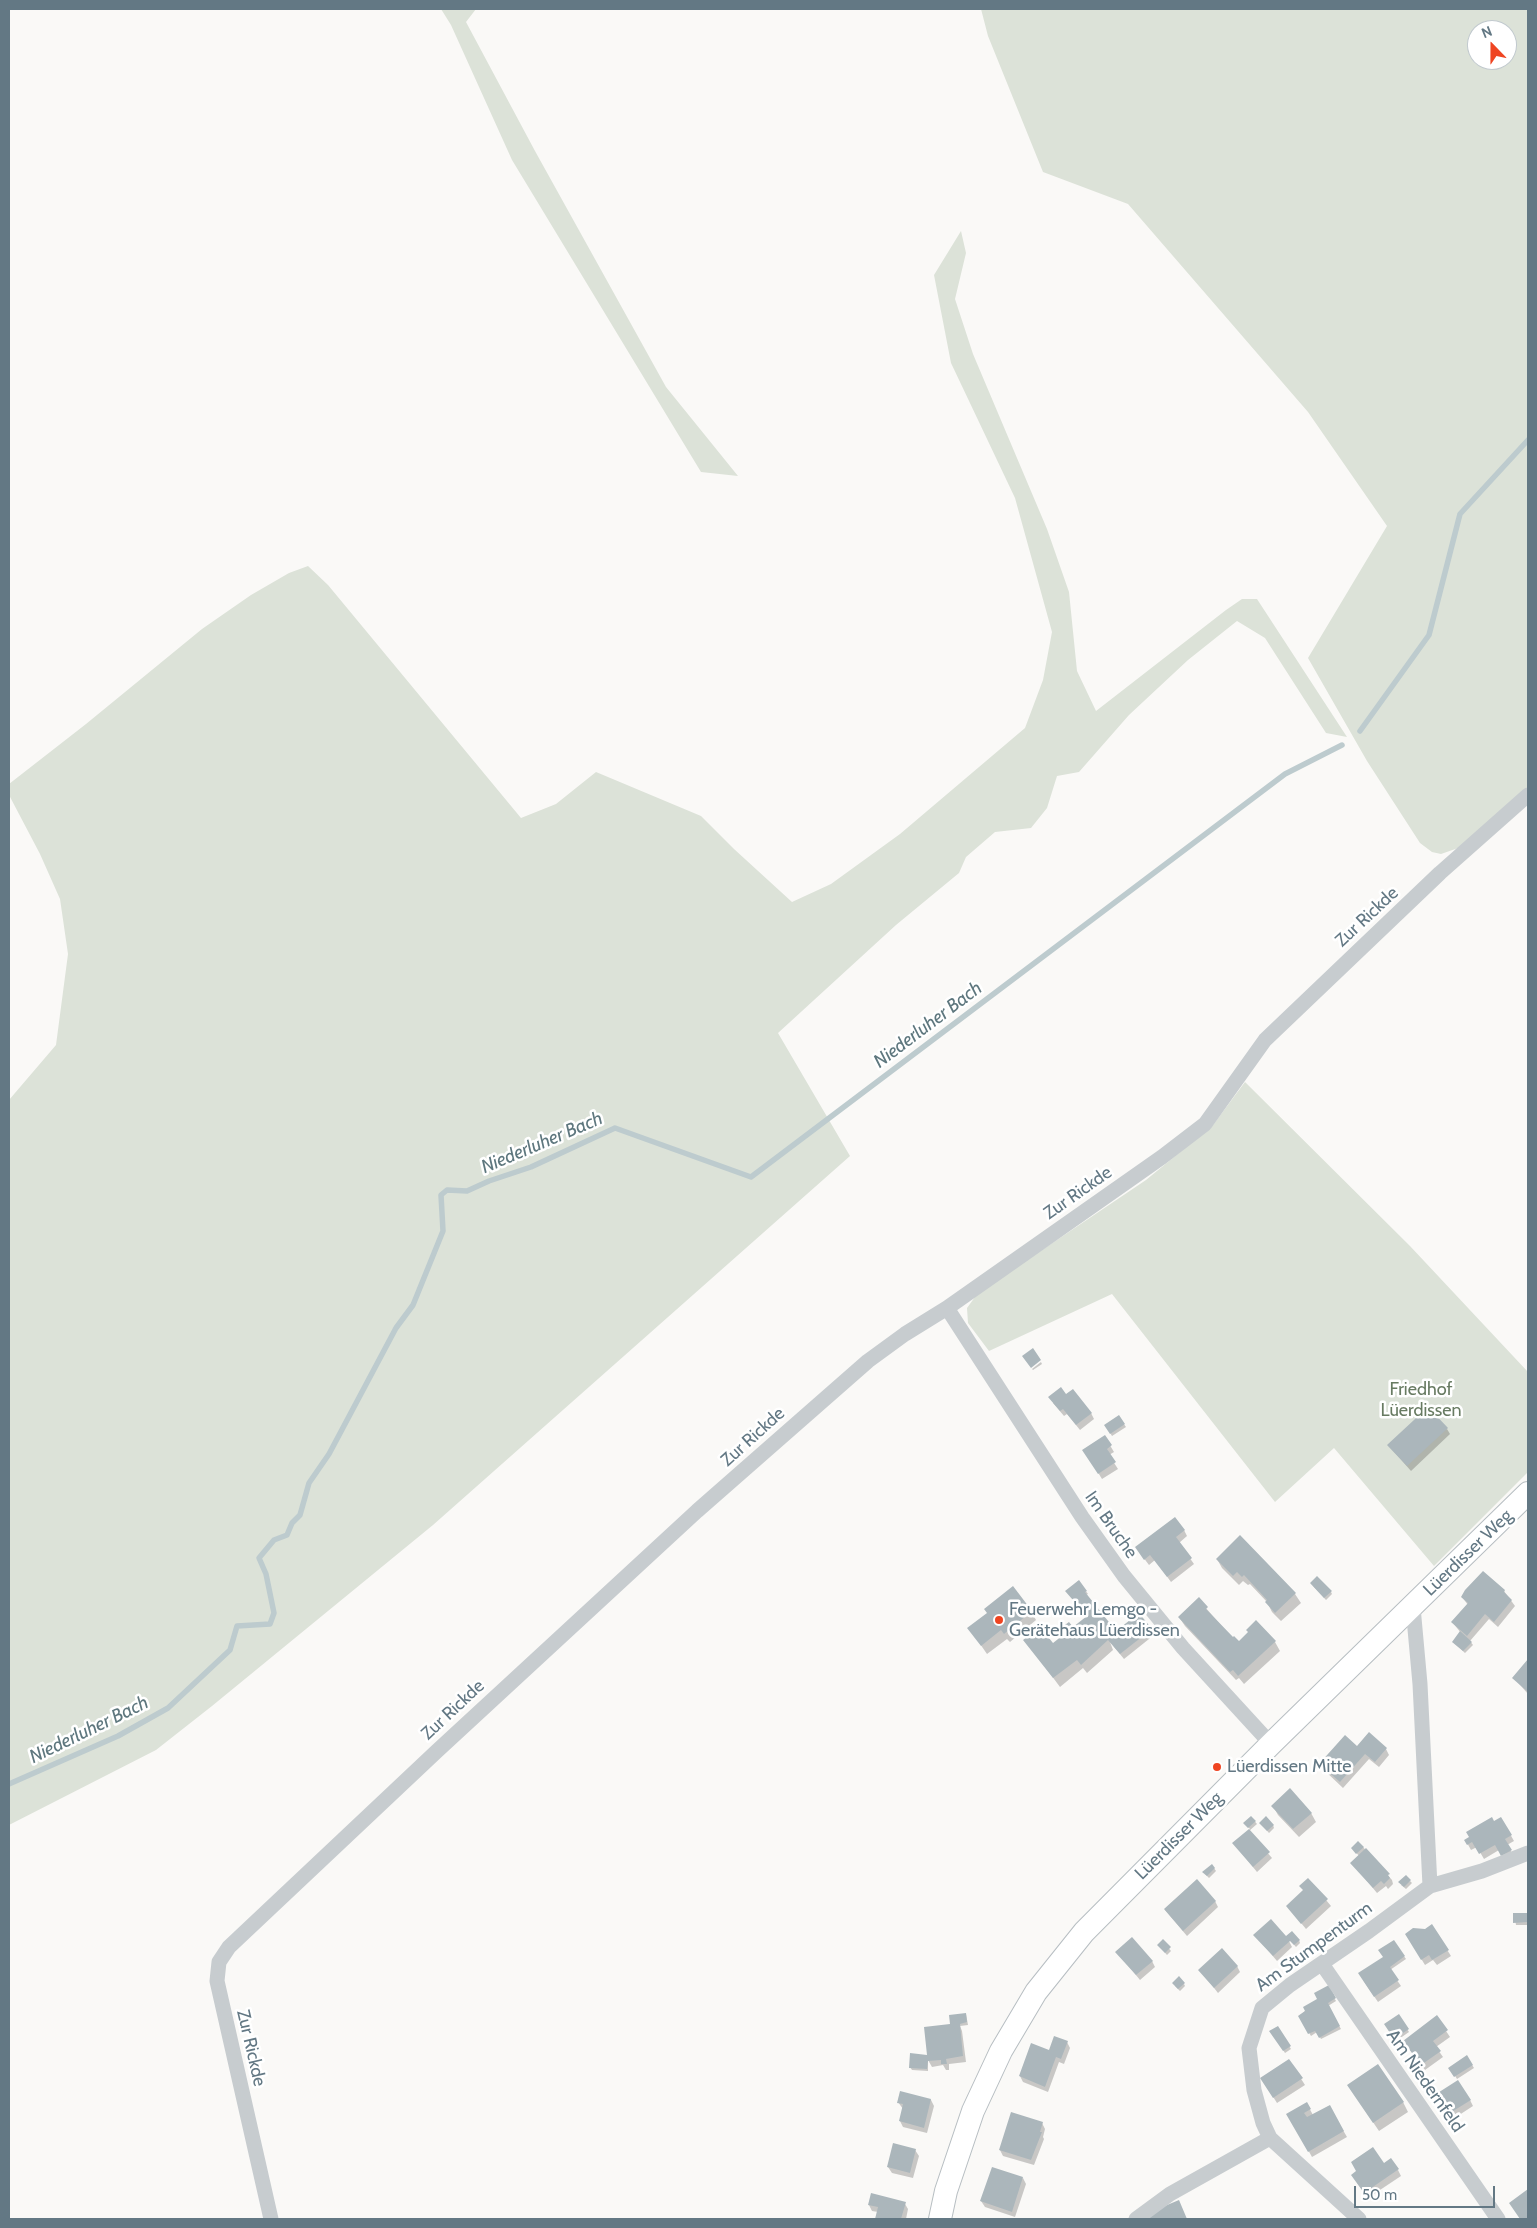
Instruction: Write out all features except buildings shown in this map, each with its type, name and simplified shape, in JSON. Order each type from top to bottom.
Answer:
[{"type":"main road","name":"Lüerdisser Weg","points":[[940,2219],[946,2192],[973,2111],[1001,2051],[1036,1992],[1084,1932],[1271,1744],[1528,1493]]},
{"type":"street","name":"Zur Rickde","points":[[271,2219],[217,1981],[220,1962],[230,1947],[437,1751],[697,1511],[868,1361],[1162,1157],[1204,1124],[1265,1040],[1440,872],[1528,795]]},
{"type":"street","name":"Im Bruche","points":[[947,1308],[1082,1517],[1124,1576],[1183,1648],[1271,1744]]},
{"type":"street","points":[[1412,1607],[1420,1684],[1430,1886]]},
{"type":"street","name":"Am Stumpenturm","points":[[1270,2138],[1263,2123],[1254,2090],[1249,2048],[1262,2008],[1290,1985],[1430,1886],[1482,1871],[1528,1853]]},
{"type":"street","name":"Am Niedernfeld","points":[[1322,1964],[1498,2219]]},
{"type":"street","points":[[1136,2219],[1170,2194],[1270,2138],[1359,2219]]},
{"type":"green space","points":[[441,9],[476,9],[466,22],[666,387],[738,476],[701,472],[512,160],[451,25]]},
{"type":"green space","points":[[981,9],[1528,9],[1528,787],[1461,847],[1441,854],[1432,852],[1420,843],[1367,761],[1308,658],[1387,526],[1308,412],[1128,204],[1043,172],[988,36]]},
{"type":"green space","points":[[961,231],[966,253],[955,299],[973,354],[1047,529],[1069,592],[1077,671],[1096,711],[1226,610],[1242,599],[1257,599],[1347,737],[1326,733],[1265,638],[1237,621],[1188,660],[1129,715],[1079,772],[1057,776],[1047,808],[1031,828],[995,832],[966,857],[959,873],[896,925],[778,1033],[850,1156],[433,1525],[212,1706],[156,1750],[9,1825],[9,1100],[56,1045],[68,954],[60,899],[40,854],[9,795],[9,784],[202,629],[251,595],[289,573],[308,566],[328,585],[521,818],[556,804],[596,772],[701,816],[792,902],[831,884],[900,834],[1025,728],[1043,680],[1052,632],[1015,498],[951,363],[934,275]]},
{"type":"green space","name":"Friedhof Lüerdissen","points":[[1245,1082],[1410,1246],[1528,1372],[1528,1472],[1434,1566],[1334,1448],[1275,1502],[1112,1294],[989,1351],[968,1323],[967,1308],[975,1297],[1146,1180],[1213,1125]]},
{"type":"waterway","points":[[1360,731],[1429,635],[1460,514],[1528,440]]},
{"type":"waterway","name":"Niederluher Bach","points":[[9,1784],[118,1736],[168,1708],[230,1650],[237,1626],[270,1624],[274,1613],[266,1574],[259,1558],[274,1540],[287,1535],[292,1523],[300,1515],[309,1483],[329,1454],[396,1328],[413,1305],[443,1231],[441,1195],[447,1190],[467,1191],[489,1181],[531,1167],[615,1128],[751,1177],[1285,774],[1342,745]]},
{"type":"place","name":"Feuerwehr Lemgo - Gerätehaus Lüerdissen","points":[[999,1620]]},
{"type":"place","name":"Lüerdissen Mitte","points":[[1217,1767]]}]
